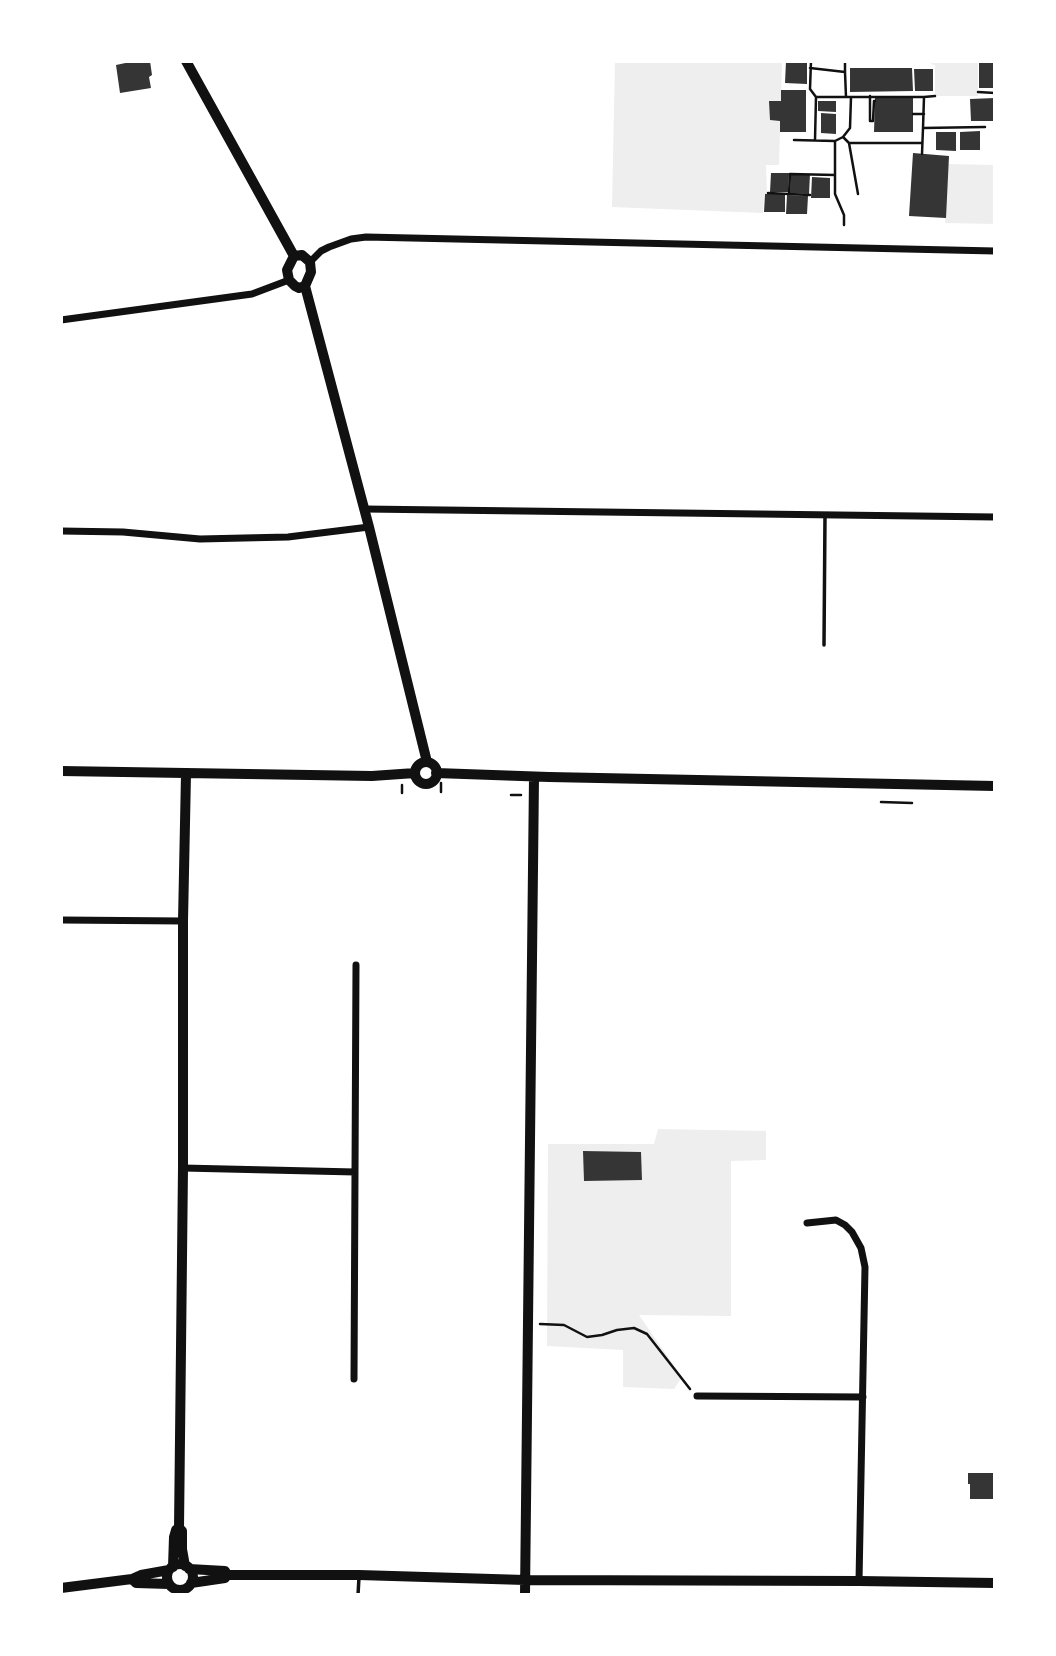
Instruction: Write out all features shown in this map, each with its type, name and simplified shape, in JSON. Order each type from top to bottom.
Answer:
[{"type":"street","points":[[186,61],[294,256]]},
{"type":"street","points":[[310,262],[328,247],[366,237],[995,251]]},
{"type":"street","points":[[294,256],[302,255],[310,262],[311,272],[305,286],[365,509],[427,762]]},
{"type":"street","points":[[294,256],[287,270],[289,280],[299,288],[305,286]]},
{"type":"street","points":[[61,320],[252,294],[289,280]]},
{"type":"street","points":[[365,509],[995,517]]},
{"type":"street","points":[[61,531],[122,532],[200,539],[288,537],[369,527]]},
{"type":"street","points":[[427,762],[433,764],[436,773],[434,780],[427,783],[418,780],[415,773],[417,766],[427,762]]},
{"type":"street","points":[[61,771],[372,776],[415,773]]},
{"type":"street","points":[[436,773],[995,786]]},
{"type":"street","points":[[186,774],[179,1528],[182,1531],[182,1549],[187,1568],[192,1575],[187,1589]]},
{"type":"street","points":[[525,1595],[534,777]]},
{"type":"street","points":[[61,920],[183,921]]},
{"type":"street","points":[[354,1379],[356,965]]},
{"type":"street","points":[[183,1168],[355,1171]]},
{"type":"street","points":[[807,1223],[836,1220],[845,1225],[861,1248],[865,1266],[859,1581]]},
{"type":"street","points":[[697,1396],[863,1397]]},
{"type":"street","points":[[171,1589],[167,1576],[171,1568],[174,1537],[179,1528]]},
{"type":"street","points":[[61,1588],[132,1579],[179,1565],[225,1571],[227,1575]]},
{"type":"street","points":[[132,1579],[136,1583],[180,1590],[225,1578],[227,1575],[995,1583]]},
{"type":"lane","points":[[824,645],[825,515]]},
{"type":"lane","points":[[358,1595],[359,1575]]},
{"type":"path","points":[[811,61],[810,89],[816,96],[815,140]]},
{"type":"path","points":[[794,140],[835,141],[843,137],[850,128],[845,61]]},
{"type":"path","points":[[810,68],[845,72]]},
{"type":"path","points":[[978,92],[995,93]]},
{"type":"path","points":[[816,96],[935,96]]},
{"type":"path","points":[[870,96],[870,121],[873,121],[875,101]]},
{"type":"path","points":[[922,154],[924,97]]},
{"type":"path","points":[[913,114],[924,114]]},
{"type":"path","points":[[923,128],[967,130],[985,127]]},
{"type":"path","points":[[843,137],[849,143],[858,194]]},
{"type":"path","points":[[835,141],[835,194],[844,215],[844,225]]},
{"type":"path","points":[[849,143],[922,143]]},
{"type":"path","points":[[789,194],[790,174],[835,175]]},
{"type":"path","points":[[768,193],[810,195]]},
{"type":"path","points":[[881,802],[912,803]]},
{"type":"path","points":[[528,1323],[564,1325],[587,1336],[634,1328],[647,1334],[697,1396]]},
{"type":"shaded area","points":[[615,61],[782,61],[779,165],[766,165],[767,194],[764,194],[763,213],[612,207]]},
{"type":"shaded area","points":[[931,61],[978,61],[978,96],[935,96],[935,65],[931,64]]},
{"type":"shaded area","points":[[948,164],[995,165],[995,224],[945,223]]},
{"type":"shaded area","points":[[658,1129],[766,1131],[766,1160],[731,1161],[731,1316],[639,1315],[682,1377],[674,1389],[623,1387],[623,1350],[547,1346],[548,1144],[654,1144]]},
{"type":"building","points":[[150,61],[151,88],[120,93],[116,65]]},
{"type":"building","points":[[786,61],[807,61],[807,84],[785,83]]},
{"type":"building","points":[[979,61],[995,61],[995,88],[979,88]]},
{"type":"building","points":[[850,68],[912,68],[913,91],[850,92]]},
{"type":"building","points":[[914,69],[933,69],[933,91],[915,91]]},
{"type":"building","points":[[781,90],[806,90],[806,132],[780,132],[780,121],[770,120],[769,101],[781,101]]},
{"type":"building","points":[[875,98],[913,98],[913,132],[874,132]]},
{"type":"building","points":[[995,98],[995,121],[971,121],[970,99]]},
{"type":"building","points":[[818,101],[836,101],[836,112],[818,111]]},
{"type":"building","points":[[821,113],[836,114],[836,134],[821,133]]},
{"type":"building","points":[[980,131],[980,150],[960,150],[960,132]]},
{"type":"building","points":[[936,132],[956,132],[956,151],[936,150]]},
{"type":"building","points":[[913,153],[949,156],[946,218],[909,216]]},
{"type":"building","points":[[771,173],[789,173],[788,192],[770,192]]},
{"type":"building","points":[[791,174],[810,174],[809,194],[790,193]]},
{"type":"building","points":[[812,177],[830,178],[830,198],[811,198]]},
{"type":"building","points":[[765,194],[785,194],[785,212],[764,212]]},
{"type":"building","points":[[787,195],[808,196],[807,214],[786,214]]},
{"type":"building","points":[[583,1151],[641,1152],[642,1180],[584,1181]]},
{"type":"building","points":[[968,1473],[995,1473],[995,1499],[970,1499]]}]
